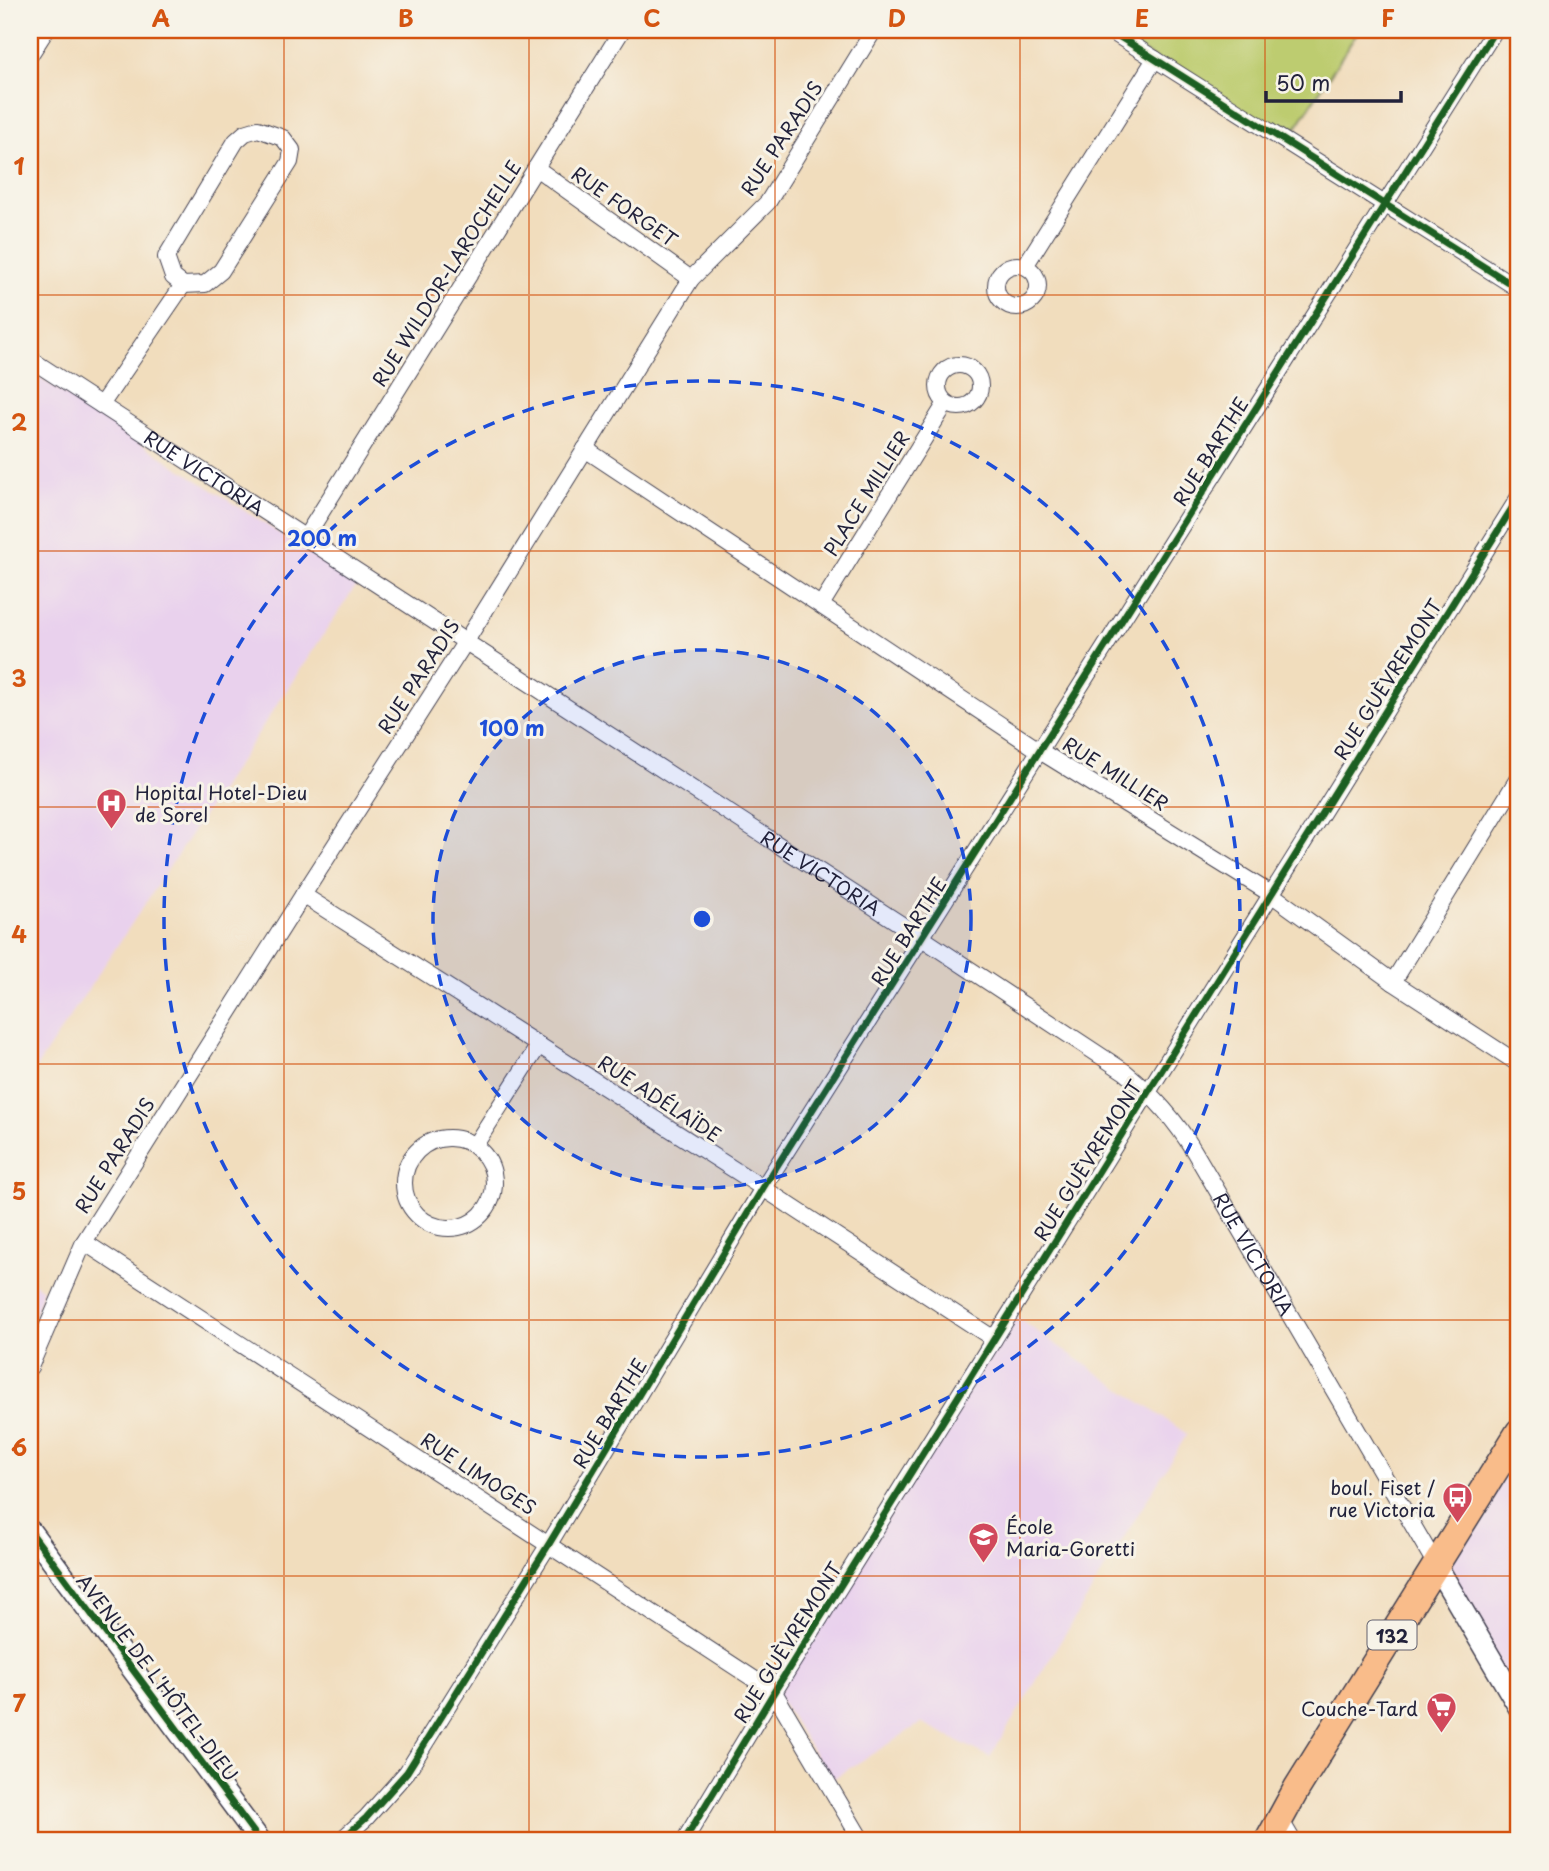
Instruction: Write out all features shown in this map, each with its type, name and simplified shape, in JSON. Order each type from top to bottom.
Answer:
[{"type":"main road","name":"132","points":[[1274,1830],[1519,1433]]},
{"type":"street","points":[[30,55],[46,30]]},
{"type":"street","name":"RUE WILDOR-LAROCHELLE","points":[[305,538],[622,30]]},
{"type":"street","name":"RUE PARADIS","points":[[30,1367],[84,1242],[466,641],[691,279],[768,202],[874,30]]},
{"type":"street","points":[[1109,30],[1519,289]]},
{"type":"street","name":"RUE BARTHE","points":[[340,1841],[366,1818],[407,1772],[549,1544],[763,1188],[1495,30]]},
{"type":"street","points":[[1025,266],[1154,59]]},
{"type":"street","points":[[258,129],[283,138],[292,150],[290,162],[228,264],[215,279],[205,284],[183,285],[173,277],[166,257],[236,141],[245,133],[258,129]]},
{"type":"street","name":"RUE FORGET","points":[[536,168],[691,279]]},
{"type":"street","points":[[101,405],[183,285]]},
{"type":"street","name":"RUE VICTORIA","points":[[30,359],[922,938],[1125,1072],[1149,1092],[1171,1115],[1194,1150],[1519,1707]]},
{"type":"street","name":"PLACE MILLIER","points":[[821,605],[946,403]]},
{"type":"street","name":"RUE MILLIER","points":[[585,449],[1040,751],[1271,894],[1393,982],[1519,1064]]},
{"type":"street","name":"RUE GUÈVREMONT","points":[[684,1841],[993,1339],[1519,497]]},
{"type":"street","points":[[1393,982],[1519,777]]},
{"type":"street","name":"RUE ADÉLAÏDE","points":[[303,895],[763,1188],[993,1339]]},
{"type":"street","points":[[475,1145],[539,1045]]},
{"type":"street","points":[[447,1137],[462,1139],[475,1145],[486,1156],[493,1170],[495,1184],[492,1199],[484,1213],[472,1222],[458,1227],[443,1228],[428,1223],[416,1214],[408,1202],[404,1188],[404,1173],[410,1159],[419,1148],[432,1140],[447,1137]]},
{"type":"street","name":"RUE LIMOGES","points":[[84,1242],[774,1692],[862,1841]]},
{"type":"street","name":"AVENUE DE L'HÔTEL-DIEU","points":[[30,1531],[260,1841]]},
{"type":"street","points":[[1274,1830],[1293,1841]]},
{"type":"shaded area","name":"Hopital Hotel-Dieu de Sorel","points":[[30,371],[357,584],[30,1077]]},
{"type":"shaded area","points":[[30,1280],[43,1289],[30,1328]]},
{"type":"shaded area","name":"École Maria-Goretti","points":[[1013,1315],[1187,1434],[990,1757],[921,1723],[831,1780],[777,1695]]},
{"type":"shaded area","points":[[1519,1434],[1519,1702],[1436,1565]]},
{"type":"green space","points":[[1109,30],[1359,30],[1287,142]]},
{"type":"cycle path","points":[[1109,30],[1519,289]]},
{"type":"cycle path","points":[[340,1841],[366,1818],[407,1772],[549,1544],[763,1188],[1495,30]]},
{"type":"cycle path","points":[[684,1841],[774,1692],[1519,497]]},
{"type":"cycle path","points":[[30,1531],[260,1841]]},
{"type":"place","name":"Hopital Hotel-Dieu de Sorel","points":[[112,830]]},
{"type":"place","name":"boul. Fiset / rue Victoria","points":[[1458,1525]]},
{"type":"place","name":"École Maria-Goretti","points":[[983,1564]]},
{"type":"place","name":"Couche-Tard","points":[[1441,1735]]}]
